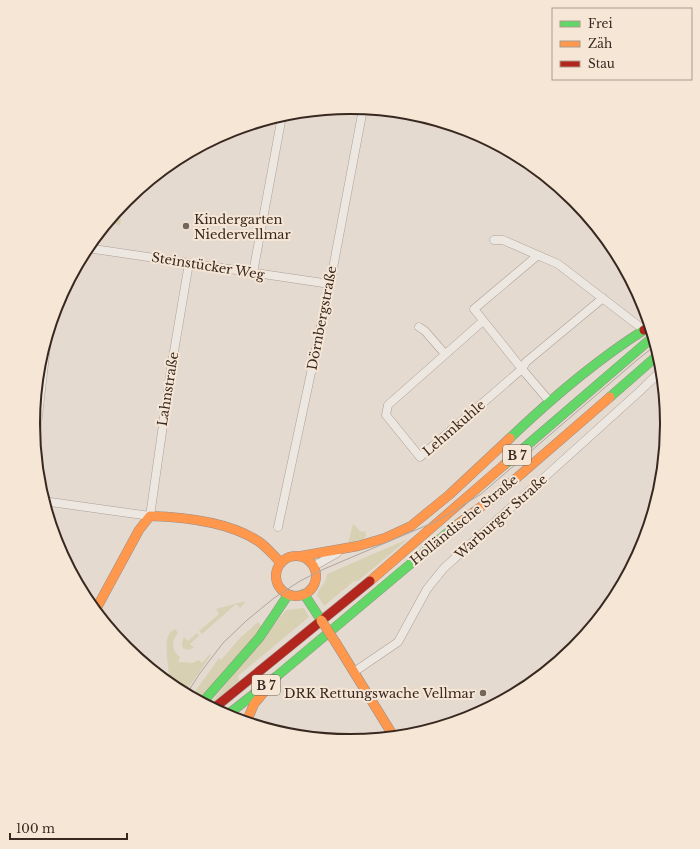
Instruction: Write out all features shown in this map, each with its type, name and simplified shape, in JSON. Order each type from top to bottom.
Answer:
[{"type":"main road","points":[[301,556],[310,561],[314,566],[316,575],[315,582],[313,587],[304,594],[299,596],[288,595],[283,592],[276,583],[276,572],[280,562],[290,556],[301,556],[362,546],[380,540],[413,525],[441,503],[581,374],[620,344],[645,329]]},
{"type":"main road","name":"Holländische Straße","points":[[218,705],[360,589],[648,341]]},
{"type":"main road","name":"Holländische Straße","points":[[277,676],[455,526],[498,494],[653,359]]},
{"type":"main road","points":[[98,605],[139,530],[150,516],[212,523],[239,532],[258,541],[280,562]]},
{"type":"main road","points":[[304,594],[391,732]]},
{"type":"main road","points":[[206,699],[261,635],[278,612],[288,595]]},
{"type":"main road","points":[[248,717],[254,704],[277,676]]},
{"type":"main road","name":"B 7","points":[[232,711],[277,676]]},
{"type":"main road","points":[[387,725],[388,732]]},
{"type":"street","name":"Dörnbergstraße","points":[[278,527],[330,284],[362,115]]},
{"type":"street","points":[[253,273],[281,122]]},
{"type":"street","points":[[494,240],[503,240],[558,264],[603,298],[644,326]]},
{"type":"street","name":"Steinstücker Weg","points":[[94,249],[330,284]]},
{"type":"street","points":[[537,256],[474,309],[550,402]]},
{"type":"street","name":"Lahnstraße","points":[[150,516],[171,369],[189,263]]},
{"type":"street","points":[[522,369],[526,362],[603,298]]},
{"type":"street","name":"Lehmkuhle","points":[[483,321],[388,405],[386,415],[420,457],[522,369]]},
{"type":"street","points":[[419,327],[425,331],[445,354]]},
{"type":"street","name":"Warburger Straße","points":[[354,672],[398,642],[427,589],[444,568],[656,376]]},
{"type":"street","points":[[50,502],[150,516]]},
{"type":"street","points":[[314,566],[341,550]]},
{"type":"shaded area","points":[[119,218],[121,218],[120,225],[114,224]]},
{"type":"shaded area","points":[[353,524],[361,532],[365,531],[366,535],[364,539],[348,544]]},
{"type":"shaded area","points":[[408,539],[358,581],[354,581],[324,606],[317,595],[326,580],[327,574]]},
{"type":"shaded area","points":[[246,601],[240,608],[236,604],[202,634],[199,631],[219,614],[216,609]]},
{"type":"shaded area","points":[[304,608],[309,617],[238,676],[239,681],[211,702],[286,610]]},
{"type":"shaded area","points":[[258,622],[263,628],[203,697],[194,693],[219,658],[221,660],[240,638]]},
{"type":"shaded area","points":[[175,629],[178,633],[174,640],[173,646],[175,652],[180,657],[178,662],[192,663],[199,660],[202,663],[210,654],[211,655],[188,688],[169,676],[167,641],[169,634]]},
{"type":"shaded area","points":[[197,633],[199,636],[190,644],[194,648],[187,650],[183,648],[182,643],[184,637],[188,641]]},
{"type":"tram line","points":[[190,689],[223,643],[246,621],[274,598],[300,581],[324,569],[437,521],[481,494],[650,349]]},
{"type":"traffic: fast","points":[[510,438],[574,381],[608,354],[644,330]]},
{"type":"traffic: fast","points":[[504,465],[648,341]]},
{"type":"traffic: fast","points":[[610,397],[653,359]]},
{"type":"traffic: fast","points":[[232,711],[277,676],[458,524]]},
{"type":"traffic: fast","points":[[304,594],[321,620]]},
{"type":"traffic: fast","points":[[206,699],[259,638],[288,595]]},
{"type":"traffic: slow","points":[[458,524],[498,494],[610,397]]},
{"type":"traffic: slow","points":[[301,556],[358,546],[385,538],[411,526],[449,495],[510,438]]},
{"type":"traffic: slow","points":[[370,581],[504,465]]},
{"type":"traffic: slow","points":[[98,605],[139,530],[150,516],[191,519],[234,529],[261,543],[280,562]]},
{"type":"traffic: slow","points":[[300,556],[307,559],[313,565],[316,576],[315,584],[307,593],[300,596],[292,596],[285,593],[277,584],[276,572],[279,565],[288,557],[300,556]]},
{"type":"traffic: slow","points":[[321,620],[336,643]]},
{"type":"traffic: slow","points":[[336,643],[391,732]]},
{"type":"traffic: slow","points":[[248,717],[254,704],[264,692]]},
{"type":"traffic: jam","points":[[218,705],[370,581]]},
{"type":"place","name":"Kindergarten Niedervellmar","points":[[186,226]]},
{"type":"place","name":"DRK Rettungswache Vellmar","points":[[483,693]]}]
